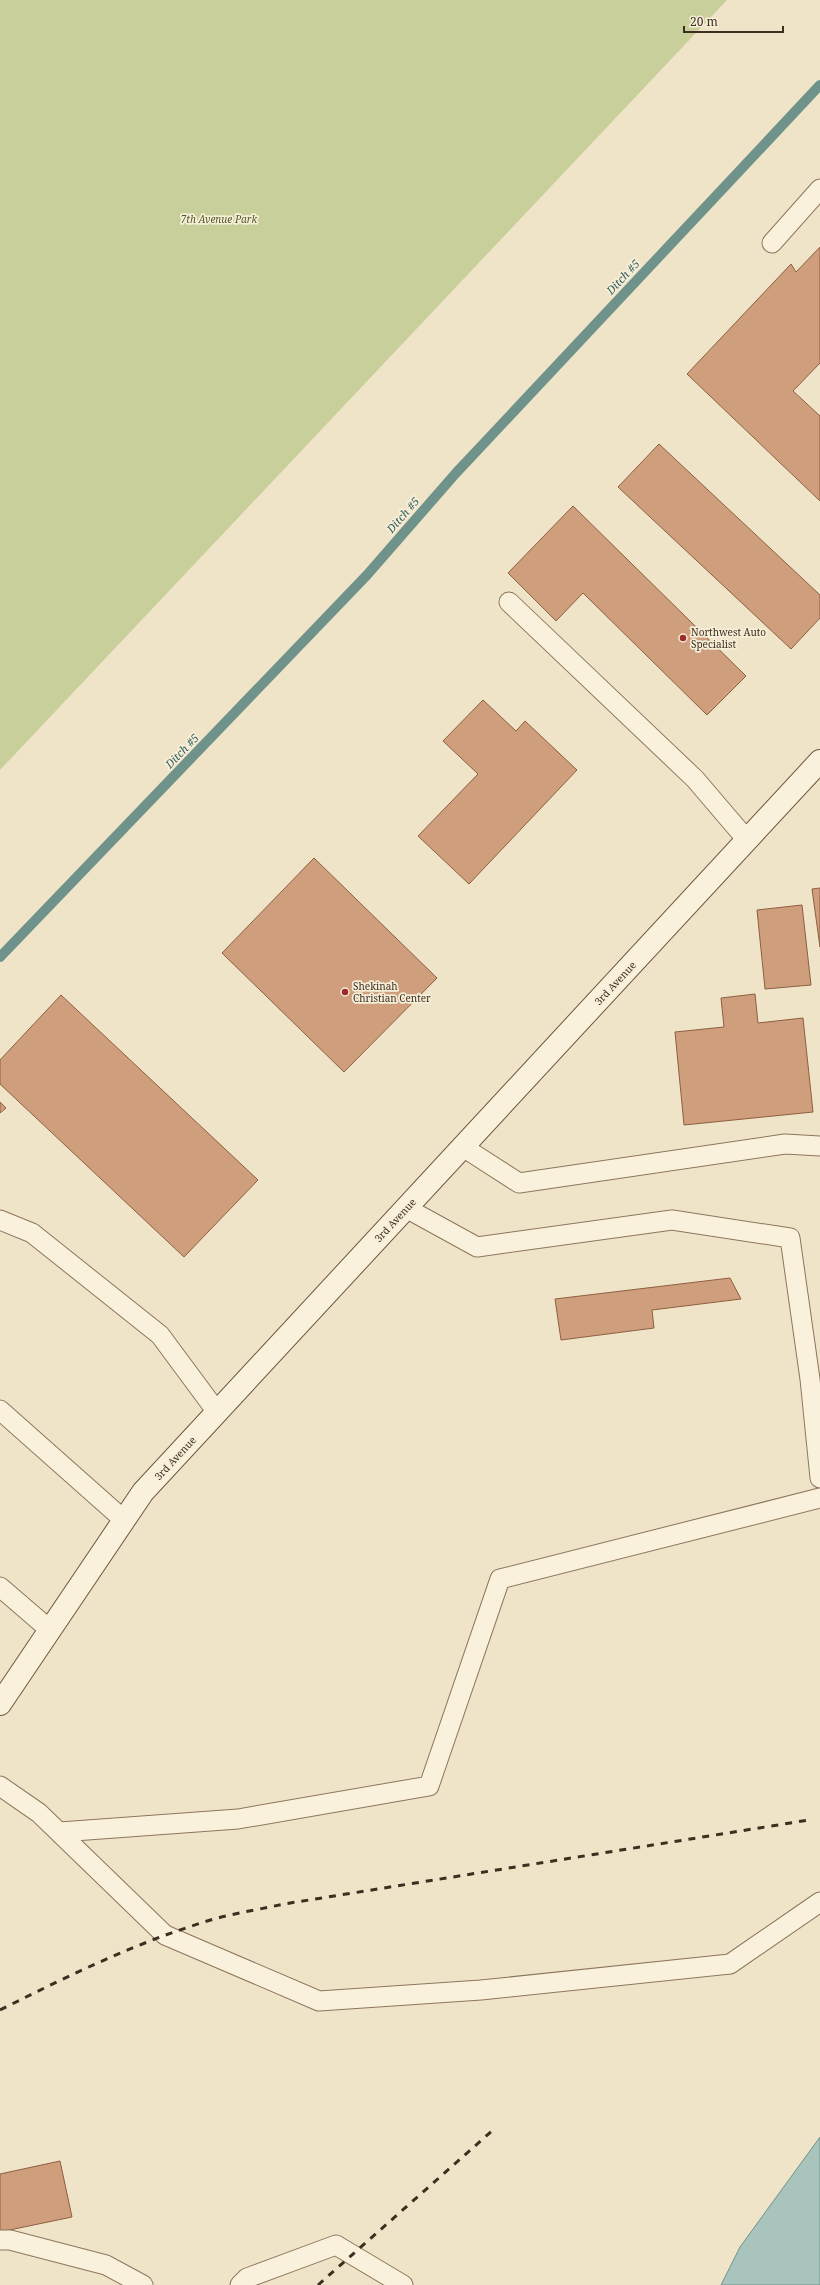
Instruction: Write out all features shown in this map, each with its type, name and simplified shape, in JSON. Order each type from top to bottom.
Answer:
[{"type":"main road","name":"3rd Avenue","points":[[2,1698],[50,1630],[143,1492],[820,761]]},
{"type":"lane","points":[[772,243],[820,189]]},
{"type":"lane","points":[[509,602],[695,779],[747,840]]},
{"type":"lane","points":[[463,1147],[519,1183],[785,1144],[818,1149]]},
{"type":"lane","points":[[406,1208],[477,1247],[672,1220],[790,1238],[810,1379],[820,1478]]},
{"type":"lane","points":[[0,1220],[32,1233],[160,1335],[217,1412]]},
{"type":"lane","points":[[0,1410],[124,1520]]},
{"type":"lane","points":[[60,1832],[238,1819],[429,1786],[500,1579],[820,1498]]},
{"type":"lane","points":[[0,1587],[50,1630]]},
{"type":"lane","points":[[0,1786],[39,1813],[165,1935],[319,2001],[481,1990],[730,1964],[820,1902]]},
{"type":"lane","points":[[0,2240],[10,2240],[106,2266],[143,2285]]},
{"type":"lane","points":[[240,2285],[247,2278],[336,2245],[403,2285]]},
{"type":"green space","name":"7th Avenue Park","points":[[0,0],[727,0],[0,770]]},
{"type":"water","points":[[820,2137],[820,2285],[721,2285],[740,2247]]},
{"type":"building","points":[[820,247],[820,363],[793,391],[820,416],[820,501],[687,374],[791,264],[796,272]]},
{"type":"building","points":[[659,444],[820,595],[820,618],[791,649],[618,487]]},
{"type":"building","points":[[573,506],[746,676],[707,715],[583,593],[556,621],[508,573]]},
{"type":"building","points":[[483,700],[516,731],[525,721],[577,770],[469,884],[418,836],[478,774],[443,741]]},
{"type":"building","points":[[314,858],[437,978],[344,1072],[222,953]]},
{"type":"building","points":[[820,888],[820,947],[812,889]]},
{"type":"building","points":[[802,905],[811,985],[765,989],[757,910]]},
{"type":"building","points":[[755,994],[758,1023],[803,1018],[813,1112],[684,1125],[675,1032],[724,1027],[721,998]]},
{"type":"building","points":[[61,995],[258,1180],[184,1257],[0,1084],[0,1060]]},
{"type":"building","points":[[0,1102],[6,1108],[0,1113]]},
{"type":"building","points":[[730,1278],[741,1299],[652,1310],[654,1328],[561,1340],[555,1299]]},
{"type":"building","points":[[60,2161],[72,2217],[0,2232],[0,2174]]},
{"type":"waterway","name":"Ditch #5","points":[[0,957],[367,575],[456,473],[820,85]]},
{"type":"railway","points":[[0,2010],[124,1951],[175,1932],[211,1920],[232,1915],[284,1904],[809,1820]]},
{"type":"railway","points":[[318,2285],[493,2130]]},
{"type":"place","name":"Northwest Auto Specialist","points":[[683,638]]},
{"type":"place","name":"Shekinah Christian Center","points":[[345,992]]}]
